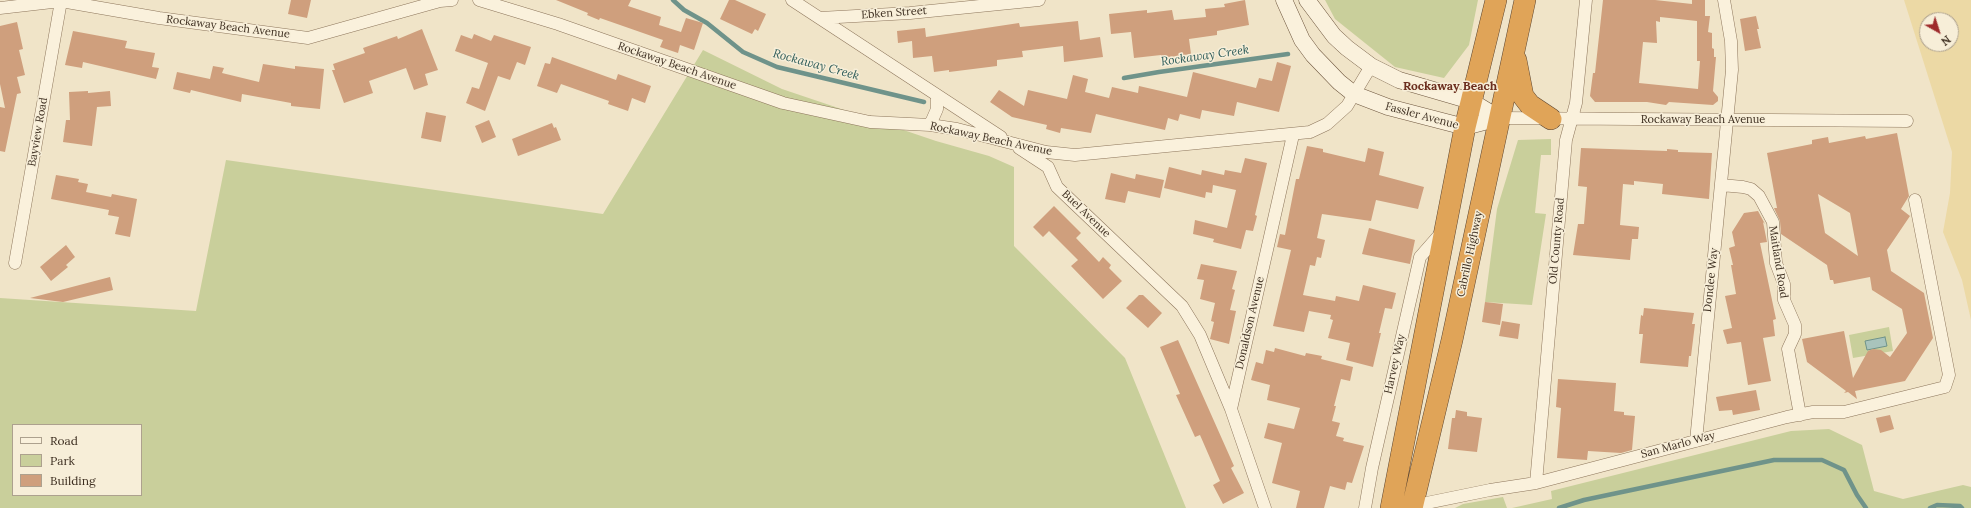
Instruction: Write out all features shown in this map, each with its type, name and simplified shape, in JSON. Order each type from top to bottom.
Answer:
[{"type":"highway","points":[[1391,508],[1465,127],[1496,0]]},
{"type":"highway","name":"Cabrillo Highway","points":[[1412,507],[1452,340],[1514,45],[1525,0]]},
{"type":"highway","points":[[1514,45],[1519,81],[1523,96],[1530,105],[1551,119]]},
{"type":"street","name":"Rockaway Beach Avenue","points":[[0,8],[61,1],[160,18],[308,38],[444,0]]},
{"type":"street","name":"Rockaway Beach Avenue","points":[[478,0],[558,24],[783,103],[870,122],[930,125],[957,129],[1046,152],[1075,155],[1192,142],[1293,135],[1310,132],[1327,124],[1347,106],[1372,66]]},
{"type":"street","name":"Buel Avenue","points":[[792,0],[1048,167],[1057,187],[1182,306],[1200,335],[1231,409]]},
{"type":"street","name":"Ebken Street","points":[[820,18],[910,13],[1039,0]]},
{"type":"street","name":"Fassler Avenue","points":[[1284,0],[1302,40],[1313,55],[1339,82],[1354,94],[1388,107],[1465,127],[1499,118]]},
{"type":"street","points":[[1307,0],[1334,36],[1347,48],[1372,66],[1398,80],[1471,101],[1499,118]]},
{"type":"street","name":"Old County Road","points":[[1536,483],[1566,140],[1576,103],[1586,0]]},
{"type":"street","name":"Dondee Way","points":[[1696,441],[1732,56],[1732,41],[1724,0]]},
{"type":"street","name":"Bayview Road","points":[[15,264],[61,1]]},
{"type":"street","points":[[930,125],[937,109],[937,95]]},
{"type":"street","name":"Rockaway Beach Avenue","points":[[1499,118],[1907,121]]},
{"type":"street","name":"Donaldson Avenue","points":[[1231,409],[1293,135]]},
{"type":"street","name":"Maitland Road","points":[[1721,185],[1743,187],[1751,190],[1759,196],[1773,222],[1776,263],[1784,284],[1784,300],[1795,325],[1795,334],[1788,349],[1800,415]]},
{"type":"street","name":"San Marlo Way","points":[[1412,507],[1490,490],[1536,483],[1813,412],[1844,412],[1945,387],[1949,375],[1915,200]]},
{"type":"street","name":"Harvey Way","points":[[1365,508],[1372,468],[1420,257],[1444,230]]},
{"type":"street","points":[[1231,409],[1266,508]]},
{"type":"green space","points":[[1325,0],[1478,0],[1469,45],[1444,78],[1395,67],[1335,19]]},
{"type":"green space","points":[[703,50],[782,89],[936,141],[989,156],[1014,167],[1014,246],[1125,358],[1186,508],[0,508],[0,298],[196,311],[226,160],[603,214]]},
{"type":"green space","points":[[1551,139],[1551,155],[1541,155],[1535,213],[1546,214],[1532,305],[1485,302],[1497,209],[1518,140]]},
{"type":"green space","points":[[1889,327],[1893,351],[1853,358],[1849,335]]},
{"type":"green space","points":[[1829,429],[1862,445],[1874,491],[1903,499],[1963,485],[1971,487],[1971,508],[1512,508],[1552,499],[1551,491],[1791,431]]},
{"type":"green space","points":[[1503,497],[1507,508],[1455,508],[1463,504]]},
{"type":"sand","points":[[1904,0],[1971,0],[1971,320],[1962,280],[1943,232],[1950,193],[1952,152],[1920,52],[1959,52],[1959,12],[1919,12],[1919,48]]},
{"type":"water","points":[[1885,337],[1887,346],[1867,350],[1865,341]]},
{"type":"building","points":[[291,0],[311,0],[307,18],[288,14]]},
{"type":"building","points":[[556,0],[631,0],[628,6],[661,17],[659,25],[681,32],[686,18],[703,23],[694,50],[680,45],[678,53],[660,47],[663,40],[600,18],[599,20],[587,15],[588,13]]},
{"type":"building","points":[[729,0],[735,0],[766,14],[758,31],[755,29],[752,34],[720,19]]},
{"type":"building","points":[[1245,0],[1249,25],[1217,31],[1217,35],[1189,39],[1191,54],[1162,58],[1161,55],[1134,58],[1131,32],[1111,34],[1109,14],[1147,10],[1147,13],[1172,10],[1174,20],[1206,17],[1205,9],[1225,7],[1224,4]]},
{"type":"building","points":[[1603,0],[1655,0],[1692,4],[1692,0],[1705,0],[1705,16],[1710,16],[1708,32],[1712,33],[1712,48],[1714,49],[1714,57],[1716,57],[1713,91],[1718,97],[1718,101],[1713,105],[1669,102],[1666,105],[1647,102],[1595,102],[1590,96],[1593,73],[1595,73]],"holes":[[[1660,17],[1697,21],[1697,61],[1700,61],[1698,89],[1639,83],[1643,42],[1657,43],[1656,21],[1660,22]]]},
{"type":"building","points":[[1756,16],[1761,48],[1745,51],[1740,19]]},
{"type":"building","points":[[1078,21],[1080,40],[1100,37],[1103,57],[1064,62],[1063,46],[1022,51],[1023,57],[997,60],[997,66],[949,72],[949,70],[934,72],[932,56],[913,58],[912,41],[898,43],[897,31],[925,28],[926,37],[1019,23],[1020,27]]},
{"type":"building","points":[[17,22],[23,49],[19,50],[25,75],[17,77],[21,93],[17,94],[5,152],[0,151],[0,107],[5,108],[0,84],[0,26]]},
{"type":"building","points":[[422,29],[438,70],[425,74],[428,85],[414,90],[406,68],[369,81],[373,93],[344,103],[332,70],[335,70],[333,64],[365,53],[363,48],[397,36],[398,39]]},
{"type":"building","points":[[73,31],[127,41],[125,48],[155,53],[152,67],[159,68],[156,79],[83,62],[82,68],[65,65]]},
{"type":"building","points":[[474,34],[491,41],[494,35],[531,47],[525,65],[517,62],[510,80],[498,76],[485,111],[466,103],[472,87],[479,89],[488,63],[455,51],[461,35],[472,39]]},
{"type":"building","points":[[552,57],[616,80],[618,74],[651,86],[645,103],[632,98],[628,111],[608,104],[609,101],[561,84],[557,93],[537,86],[545,63],[550,64]]},
{"type":"building","points":[[1277,62],[1291,66],[1279,112],[1237,102],[1234,116],[1202,110],[1200,119],[1180,114],[1178,121],[1168,118],[1165,130],[1096,114],[1091,133],[1061,128],[1060,133],[1046,129],[1047,125],[1012,117],[990,102],[999,90],[1024,106],[1028,90],[1067,99],[1073,75],[1088,79],[1085,92],[1109,98],[1112,87],[1138,93],[1139,86],[1187,97],[1193,72],[1256,88],[1259,78],[1272,81]]},
{"type":"building","points":[[263,64],[295,69],[295,66],[324,69],[320,109],[291,106],[291,103],[242,94],[241,102],[191,90],[190,93],[173,89],[177,72],[210,79],[213,66],[224,68],[222,73],[259,82]]},
{"type":"building","points":[[88,91],[88,93],[110,91],[111,106],[97,107],[92,146],[63,142],[66,120],[70,120],[69,92]]},
{"type":"building","points":[[426,112],[446,116],[441,142],[421,138]]},
{"type":"building","points":[[489,120],[496,137],[482,143],[475,126]]},
{"type":"building","points":[[552,123],[554,128],[556,127],[561,140],[518,156],[512,139]]},
{"type":"building","points":[[1897,133],[1909,196],[1901,209],[1910,216],[1887,250],[1891,271],[1924,293],[1933,338],[1905,381],[1855,391],[1857,399],[1848,392],[1844,393],[1846,391],[1807,362],[1802,339],[1844,331],[1853,378],[1868,351],[1873,349],[1881,350],[1890,357],[1907,333],[1902,309],[1872,290],[1870,277],[1834,284],[1833,280],[1830,280],[1827,265],[1781,234],[1780,221],[1774,208],[1777,208],[1767,153],[1812,144],[1812,140],[1828,137],[1829,143],[1865,136],[1866,139]],"holes":[[[1818,194],[1850,213],[1858,256],[1825,233]]]},
{"type":"building","points":[[1307,146],[1323,149],[1323,152],[1365,162],[1368,148],[1384,152],[1379,175],[1424,187],[1418,209],[1376,200],[1371,221],[1322,214],[1317,238],[1325,240],[1321,258],[1317,257],[1315,266],[1310,265],[1303,295],[1335,301],[1336,296],[1359,301],[1363,285],[1396,293],[1392,309],[1385,308],[1373,367],[1346,360],[1350,343],[1328,338],[1333,320],[1330,319],[1331,315],[1309,311],[1304,332],[1273,326],[1291,250],[1277,247],[1280,234],[1285,235],[1296,179],[1299,179]]},
{"type":"building","points":[[1581,148],[1667,151],[1667,149],[1678,150],[1678,152],[1712,153],[1709,199],[1662,194],[1663,184],[1634,181],[1634,185],[1623,184],[1620,225],[1639,227],[1638,239],[1632,239],[1630,260],[1573,255],[1578,224],[1584,224],[1587,187],[1578,186]]},
{"type":"building","points":[[1245,158],[1267,163],[1255,215],[1257,216],[1253,231],[1246,230],[1241,249],[1213,242],[1214,239],[1193,234],[1195,220],[1227,228],[1236,190],[1213,185],[1212,193],[1206,192],[1205,198],[1164,188],[1169,167],[1201,175],[1202,170],[1224,175],[1225,170],[1241,173]]},
{"type":"building","points":[[1111,173],[1135,179],[1136,174],[1164,180],[1160,198],[1128,191],[1125,203],[1105,199]]},
{"type":"building","points":[[56,175],[79,179],[78,182],[88,184],[86,192],[111,197],[112,194],[137,199],[130,237],[115,234],[119,217],[108,215],[109,210],[51,199]]},
{"type":"building","points":[[1054,206],[1081,233],[1076,238],[1099,262],[1103,257],[1111,265],[1109,268],[1122,281],[1103,299],[1071,266],[1078,260],[1049,231],[1043,237],[1033,227]]},
{"type":"building","points":[[1758,211],[1765,224],[1763,222],[1767,242],[1760,243],[1776,319],[1773,320],[1775,336],[1763,338],[1771,381],[1748,385],[1741,342],[1727,344],[1723,330],[1732,328],[1725,296],[1736,294],[1731,265],[1733,265],[1729,248],[1735,246],[1732,232],[1744,213]]},
{"type":"building","points":[[1369,228],[1415,240],[1410,264],[1362,254]]},
{"type":"building","points":[[66,245],[75,257],[66,265],[68,267],[51,281],[40,267]]},
{"type":"building","points":[[1201,264],[1237,271],[1232,289],[1235,290],[1230,310],[1236,311],[1229,344],[1210,339],[1214,322],[1211,321],[1215,303],[1200,299],[1204,280],[1197,279]]},
{"type":"building","points":[[110,277],[113,290],[63,302],[30,298]]},
{"type":"building","points":[[1139,295],[1143,295],[1162,313],[1148,328],[1126,308]]},
{"type":"building","points":[[1485,302],[1503,304],[1500,325],[1482,322]]},
{"type":"building","points":[[1644,308],[1694,313],[1692,324],[1695,324],[1688,367],[1640,363],[1643,334],[1639,334],[1641,315],[1643,316]]},
{"type":"building","points":[[1502,321],[1520,324],[1518,339],[1499,336]]},
{"type":"building","points":[[1178,340],[1234,466],[1231,468],[1244,493],[1223,504],[1213,485],[1220,481],[1200,435],[1195,437],[1176,395],[1180,394],[1160,347]]},
{"type":"building","points":[[1275,348],[1305,356],[1306,353],[1322,356],[1321,359],[1353,367],[1350,381],[1341,379],[1332,421],[1340,423],[1336,436],[1344,438],[1343,441],[1364,446],[1352,483],[1347,482],[1345,490],[1330,486],[1324,508],[1296,508],[1300,491],[1272,483],[1282,443],[1264,438],[1268,423],[1294,429],[1300,408],[1267,400],[1270,385],[1251,380],[1256,362],[1263,364],[1266,350],[1274,352]]},
{"type":"building","points":[[1558,379],[1616,383],[1614,411],[1624,412],[1624,415],[1635,416],[1632,450],[1621,453],[1588,451],[1587,460],[1557,458],[1561,408],[1556,407]]},
{"type":"building","points":[[1756,390],[1760,410],[1733,415],[1732,410],[1719,411],[1716,397]]},
{"type":"building","points":[[1456,410],[1467,412],[1467,416],[1482,418],[1477,452],[1448,449],[1452,418],[1455,418]]},
{"type":"building","points":[[1890,415],[1894,429],[1880,433],[1876,418]]},
{"type":"waterway","name":"Rockaway Creek","points":[[673,0],[684,10],[707,23],[743,52],[777,67],[924,102]]},
{"type":"waterway","name":"Rockaway Creek","points":[[1124,78],[1288,54]]},
{"type":"waterway","points":[[1559,508],[1584,500],[1774,460],[1822,460],[1844,470],[1857,495],[1866,508]]},
{"type":"waterway","points":[[1930,508],[1937,505],[1960,506],[1962,508]]},
{"type":"district","name":"Rockaway Beach","points":[[1450,87]]}]
